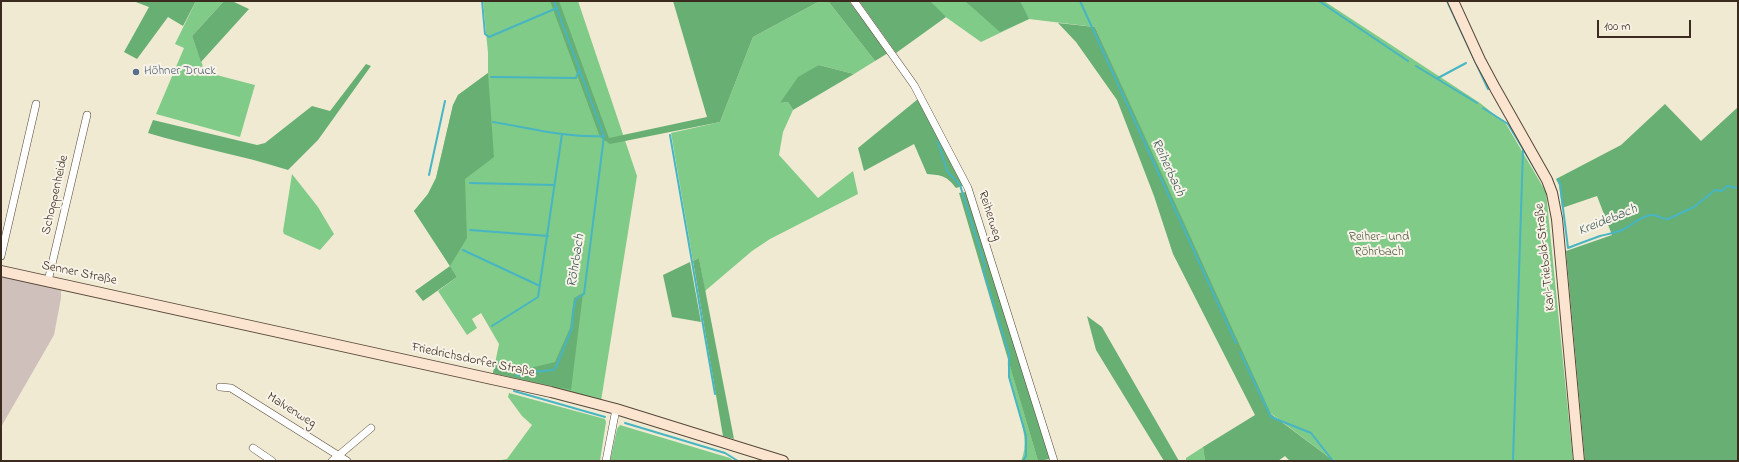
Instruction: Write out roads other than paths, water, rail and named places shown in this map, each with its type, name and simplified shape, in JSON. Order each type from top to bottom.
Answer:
[{"type":"main road","name":"Karl-Triebold-Straße","points":[[1453,1],[1480,60],[1547,180],[1552,193],[1557,219],[1579,461]]},
{"type":"main road","name":"Senner Straße","points":[[1,271],[152,304]]},
{"type":"main road","name":"Friedrichsdorfer Straße","points":[[152,304],[551,392],[616,409],[783,461]]},
{"type":"street","name":"Reiherweg","points":[[854,1],[914,85],[968,188],[1054,461]]},
{"type":"street","points":[[1,256],[36,104]]},
{"type":"street","name":"Schoppenheide","points":[[48,281],[87,115]]},
{"type":"street","name":"Malvenweg","points":[[220,387],[231,388],[347,461]]},
{"type":"street","points":[[606,461],[616,409]]},
{"type":"street","points":[[332,461],[371,428]]},
{"type":"street","points":[[253,448],[272,461]]},
{"type":"waterway","points":[[482,1],[485,34],[489,37],[557,8]]},
{"type":"waterway","name":"Röhrbach","points":[[517,376],[524,373],[553,370],[556,367],[572,328],[573,311],[576,299],[584,294],[604,136],[554,1]]},
{"type":"waterway","name":"Reiherbach","points":[[1080,1],[1236,343]]},
{"type":"waterway","name":"Kreidebach","points":[[1319,1],[1408,61]]},
{"type":"waterway","points":[[1447,1],[1488,89]]},
{"type":"waterway","points":[[1438,78],[1466,63]]},
{"type":"waterway","name":"Kreidebach","points":[[1416,66],[1477,103]]},
{"type":"waterway","points":[[491,77],[576,78],[579,71]]},
{"type":"waterway","points":[[429,175],[445,101]]},
{"type":"waterway","name":"Kreidebach","points":[[1483,108],[1508,124],[1541,179]]},
{"type":"waterway","points":[[493,122],[576,136],[604,136]]},
{"type":"waterway","points":[[492,326],[538,297],[562,134]]},
{"type":"waterway","points":[[670,135],[715,394]]},
{"type":"waterway","points":[[938,142],[947,171],[960,185],[985,266],[983,270],[1009,354],[1009,377],[1026,436],[1026,456],[1023,461]]},
{"type":"waterway","points":[[1513,461],[1523,149]]},
{"type":"waterway","name":"Kreidebach","points":[[1558,179],[1560,184],[1568,248],[1621,230],[1647,216],[1653,215],[1668,219],[1694,207],[1715,190],[1722,191],[1727,186],[1738,188]]},
{"type":"waterway","points":[[470,183],[554,185]]},
{"type":"waterway","points":[[470,230],[548,236]]},
{"type":"waterway","points":[[463,250],[540,286]]},
{"type":"waterway","name":"Reiherbach","points":[[1240,352],[1271,417],[1311,433],[1333,461]]},
{"type":"waterway","name":"Röhrbach","points":[[514,391],[605,417]]},
{"type":"waterway","name":"Röhrbach","points":[[625,423],[725,453],[738,461]]},
{"type":"place","name":"Höhner Druck","points":[[136,72]]},
{"type":"park label","name":"Reiher- und Röhrbach","points":[[1379,246]]}]
